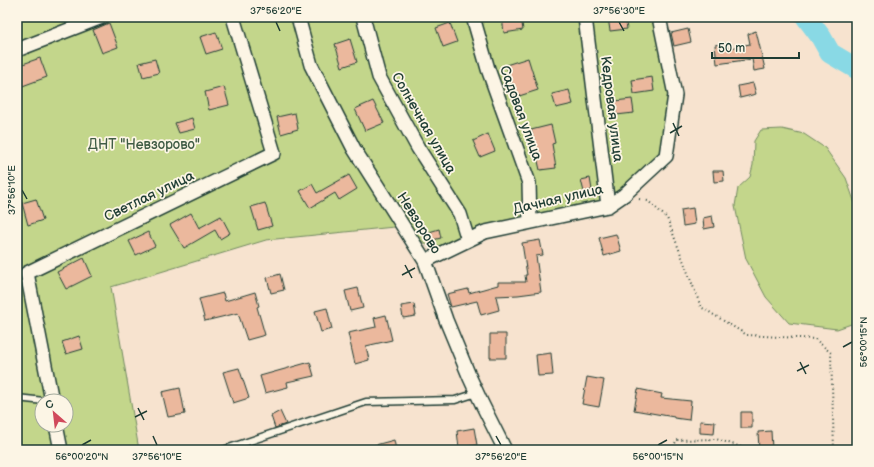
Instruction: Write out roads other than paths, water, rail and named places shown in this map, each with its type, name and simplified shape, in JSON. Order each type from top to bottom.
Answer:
[{"type":"street","points":[[17,50],[102,17]]},
{"type":"street","name":"Светлая улица","points":[[50,393],[27,273],[274,152],[233,17]]},
{"type":"street","name":"Невзорово","points":[[298,17],[311,65],[354,149],[425,261],[446,320],[477,393],[505,450]]},
{"type":"street","name":"Солнечная улица","points":[[363,17],[379,77],[418,148],[460,214],[468,240]]},
{"type":"street","name":"Садовая улица","points":[[473,17],[488,69],[529,184],[530,222]]},
{"type":"street","name":"Кедровая улица","points":[[585,17],[608,206]]},
{"type":"street","name":"Дачная улица","points":[[425,261],[485,232],[608,206],[624,194],[666,156],[675,95],[659,17]]},
{"type":"street","points":[[58,433],[61,450]]},
{"type":"lane","points":[[223,450],[366,402],[454,400],[477,393]]},
{"type":"lane","points":[[17,398],[34,400]]},
{"type":"waterway","points":[[806,17],[821,37],[830,53],[857,69]]},
{"type":"park label","name":"ДНТ \"Невзорово\"","points":[[144,144]]}]
